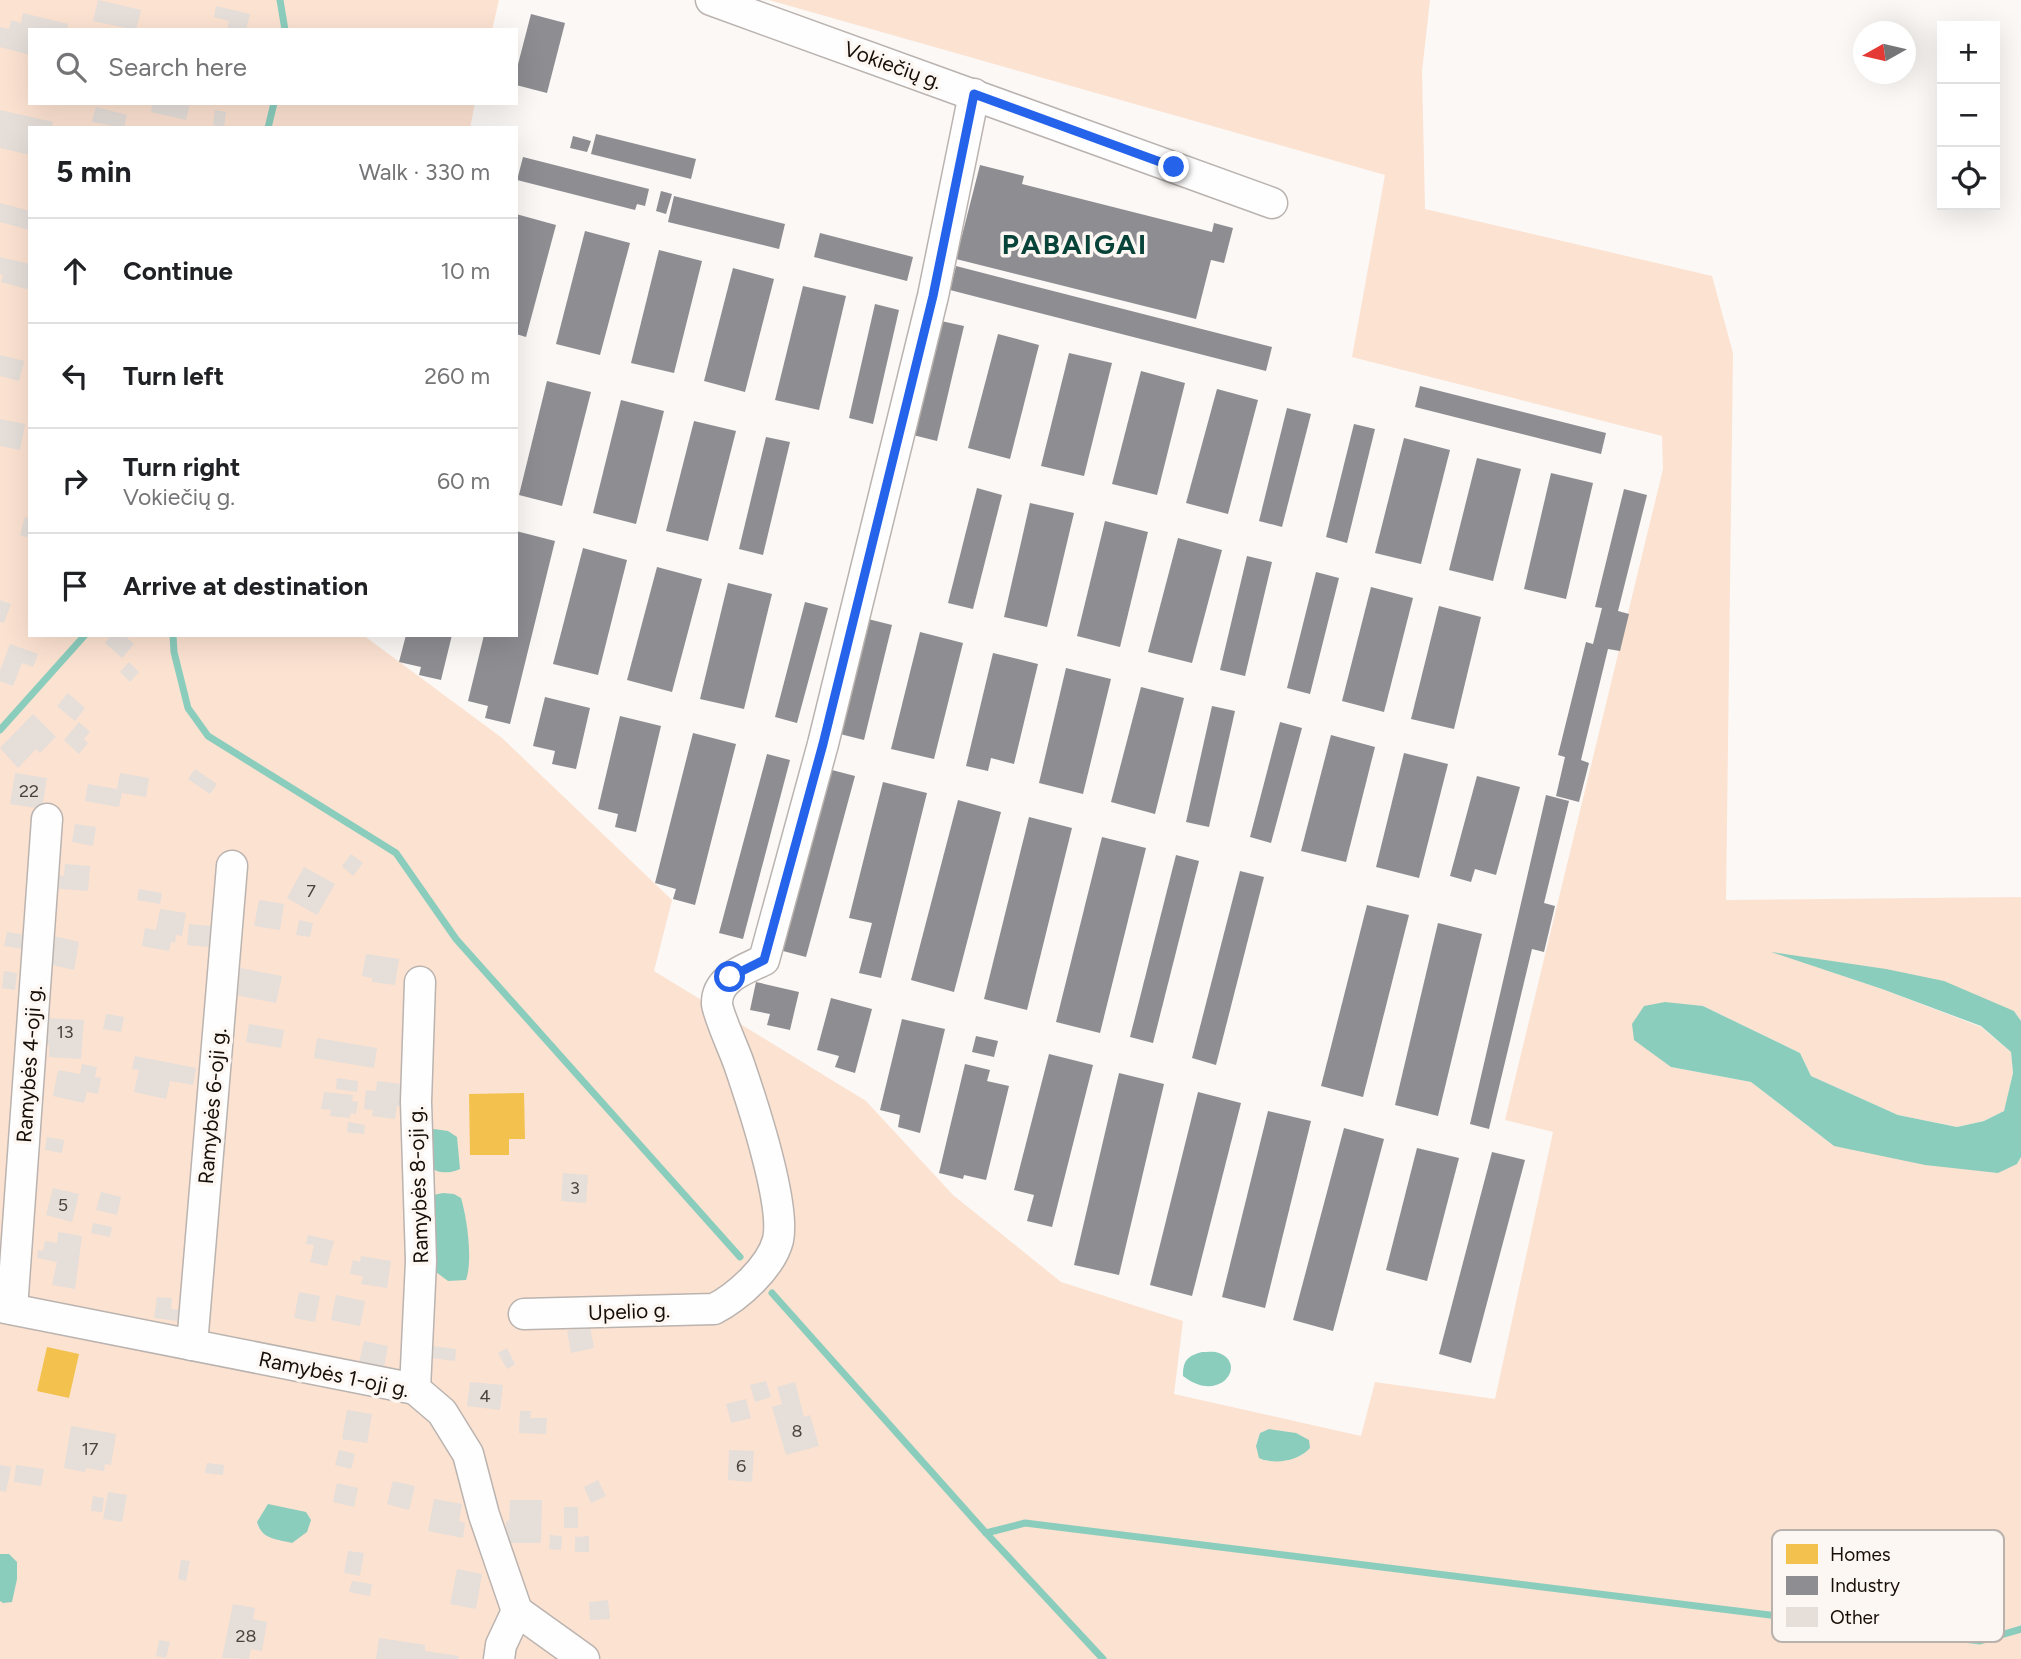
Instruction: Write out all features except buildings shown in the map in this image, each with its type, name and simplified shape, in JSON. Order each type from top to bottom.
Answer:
[{"type":"street","name":"Vokiečių g.","points":[[710,0],[1272,203]]},
{"type":"street","name":"Upelio g.","points":[[524,1314],[715,1308],[731,1301],[770,1260],[778,1240],[779,1215],[769,1165],[740,1066],[717,1004],[721,990],[730,977],[764,960],[823,744],[933,296],[974,94]]},
{"type":"street","name":"Ramybės 4-oji g.","points":[[6,1308],[47,819]]},
{"type":"street","name":"Ramybės 6-oji g.","points":[[192,1345],[232,866]]},
{"type":"street","name":"Ramybės 8-oji g.","points":[[415,1389],[421,1261],[416,1102],[420,982]]},
{"type":"street","name":"Ramybės 1-oji g.","points":[[6,1308],[415,1389],[442,1412],[468,1454],[484,1515],[517,1611]]},
{"type":"street","points":[[499,1659],[501,1645],[517,1611],[584,1659]]},
{"type":"shaded area","points":[[0,0],[499,0],[492,28],[28,28],[28,105],[475,105],[470,126],[28,126],[28,637],[366,637],[502,738],[672,900],[654,971],[866,1101],[953,1195],[1061,1282],[1183,1321],[1174,1394],[1361,1436],[1375,1382],[1495,1399],[1553,1132],[1505,1120],[1663,469],[1662,436],[1352,357],[1385,175],[769,0],[1430,0],[1422,71],[1425,209],[1712,276],[1733,353],[1726,900],[2021,897],[2021,1021],[2014,1011],[1776,953],[1882,989],[1981,1027],[2011,1052],[2013,1073],[2004,1111],[1984,1121],[1957,1127],[1898,1115],[1811,1076],[1800,1053],[1703,1006],[1671,1067],[1751,1082],[1834,1146],[2017,1164],[2021,1157],[2021,1659],[0,1659]],"holes":[[[1269,1429],[1304,1454],[1288,1460],[1266,1461],[1256,1446],[1260,1433]]]},
{"type":"shaded area","points":[[1771,952],[1886,969],[1944,981],[2014,1011],[2021,1021],[2021,1157],[2017,1164],[1998,1173],[1925,1165],[1834,1146],[1751,1082],[1671,1067],[1634,1040],[1632,1024],[1644,1006],[1665,1002],[1703,1006],[1800,1053],[1811,1076],[1898,1115],[1957,1127],[1984,1121],[2004,1111],[2013,1073],[2011,1052],[1981,1026]]},
{"type":"shaded area","points":[[434,1129],[448,1131],[457,1137],[460,1169],[443,1172],[427,1165],[426,1132]]},
{"type":"shaded area","points":[[443,1193],[461,1198],[468,1239],[469,1262],[466,1280],[448,1281],[436,1272],[430,1209],[433,1195]]},
{"type":"shaded area","points":[[1202,1352],[1217,1352],[1227,1358],[1231,1365],[1226,1380],[1208,1386],[1196,1384],[1183,1376],[1187,1360]]},
{"type":"shaded area","points":[[1269,1429],[1296,1433],[1309,1440],[1310,1448],[1300,1456],[1286,1460],[1259,1458],[1256,1446],[1260,1433]]},
{"type":"shaded area","points":[[268,1504],[306,1512],[311,1520],[307,1532],[292,1543],[266,1535],[257,1522]]},
{"type":"shaded area","points":[[0,1554],[9,1554],[17,1562],[17,1579],[12,1602],[0,1601]]},
{"type":"waterway","points":[[280,0],[285,28]]},
{"type":"waterway","points":[[268,126],[274,105]]},
{"type":"waterway","points":[[0,730],[83,637]]},
{"type":"waterway","points":[[173,637],[174,652],[188,708],[208,736],[396,853],[456,939],[740,1257]]},
{"type":"waterway","points":[[772,1293],[986,1533],[1103,1659]]},
{"type":"waterway","points":[[986,1533],[1025,1523],[1772,1615]]},
{"type":"waterway","points":[[2004,1634],[2021,1629]]},
{"type":"district","name":"PABAIGAI","points":[[1075,244]]},
{"type":"route","points":[[730,977],[764,960],[823,744],[933,296],[974,94],[1174,167]]}]
